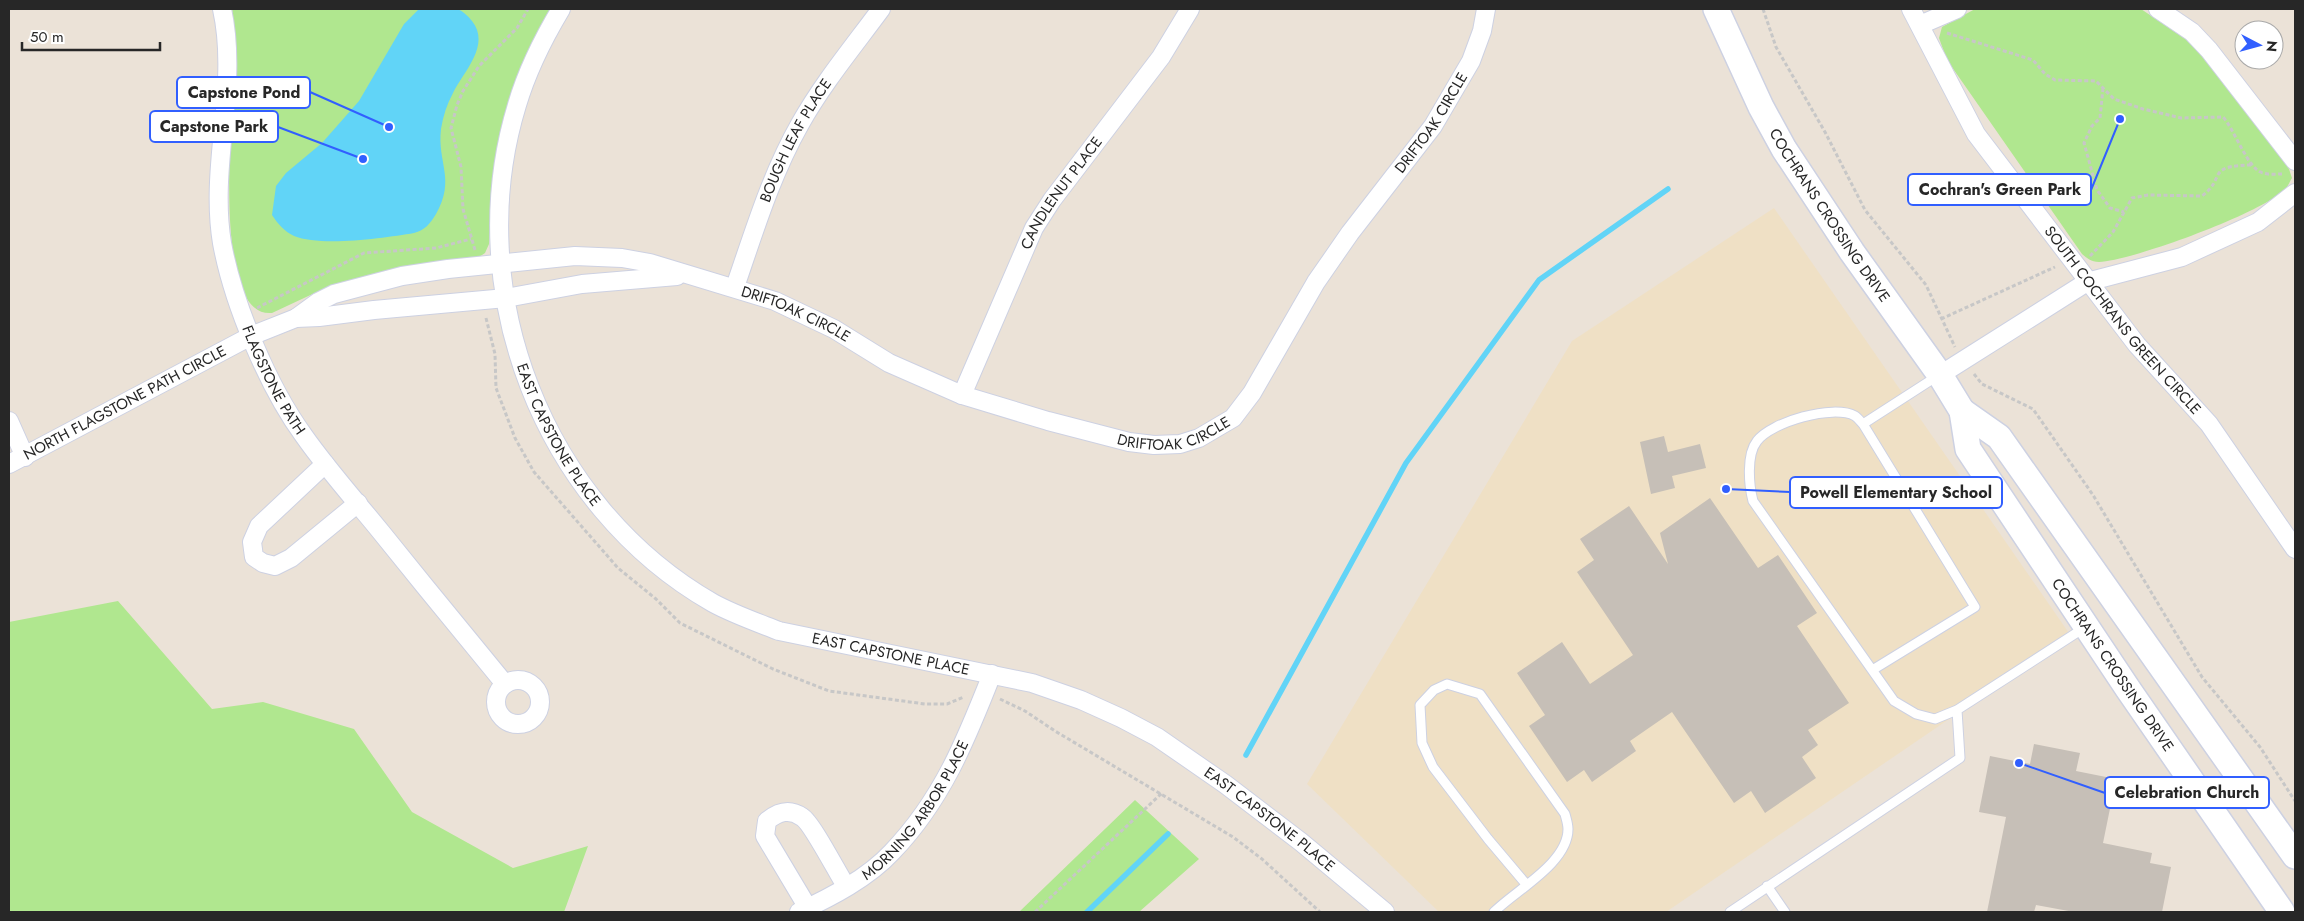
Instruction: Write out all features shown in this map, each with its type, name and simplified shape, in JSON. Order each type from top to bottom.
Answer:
[{"type":"street","name":"FLAGSTONE PATH","points":[[222,9],[228,54],[221,176],[222,241],[235,297],[242,315],[291,416],[325,464],[505,684]]},
{"type":"street","name":"EAST CAPSTONE PLACE","points":[[561,9],[534,62],[517,105],[511,129],[501,189],[500,263],[522,366],[533,400],[574,475],[597,507],[656,562],[712,602],[778,631],[1032,683],[1081,700],[1157,737],[1225,784],[1294,836],[1385,912]]},
{"type":"street","name":"BOUGH LEAF PLACE","points":[[735,287],[757,222],[799,126],[819,93],[881,9]]},
{"type":"street","name":"CANDLENUT PLACE","points":[[962,395],[1034,228],[1052,200],[1161,58],[1190,9]]},
{"type":"street","name":"DRIFTOAK CIRCLE","points":[[500,263],[575,256],[622,258],[650,263],[735,287],[805,314],[889,363],[962,395],[1048,421],[1129,442],[1154,445],[1180,444],[1199,438],[1233,418],[1252,394],[1316,282],[1350,233],[1433,126],[1451,98],[1471,61],[1482,31],[1486,9]]},
{"type":"street","name":"COCHRANS CROSSING DRIVE","points":[[1716,9],[1761,106],[1784,149],[1852,252],[1940,375],[1962,411],[1968,449],[2086,626],[2282,912]]},
{"type":"street","name":"SOUTH COCHRANS GREEN CIRCLE","points":[[1911,9],[1928,21],[1976,134],[2087,282],[2137,345],[2209,424],[2295,549]]},
{"type":"street","points":[[1928,21],[1957,9]]},
{"type":"street","points":[[2158,9],[2192,32],[2210,50],[2292,169]]},
{"type":"street","points":[[1940,375],[2087,282],[2182,257],[2258,222],[2295,193]]},
{"type":"street","name":"NORTH FLAGSTONE PATH CIRCLE","points":[[17,460],[251,336],[296,318],[318,302],[354,288],[402,276],[500,263]]},
{"type":"street","name":"DRIFTOAK CIRCLE","points":[[506,298],[582,284],[690,275]]},
{"type":"street","name":"NORTH FLAGSTONE PATH CIRCLE","points":[[296,318],[506,298]]},
{"type":"street","name":"COCHRANS CROSSING DRIVE","points":[[1962,411],[1999,437],[2295,856]]},
{"type":"street","points":[[9,420],[17,460]]},
{"type":"street","points":[[325,464],[259,526],[252,542],[254,557],[263,563],[275,566],[291,558],[358,503]]},
{"type":"street","name":"MORNING ARBOR PLACE","points":[[804,910],[864,876],[891,853],[937,794],[965,744],[992,674]]},
{"type":"street","points":[[804,910],[765,836],[767,821],[777,813],[790,811],[804,818],[846,886]]},
{"type":"lane","points":[[1863,424],[1940,375]]},
{"type":"lane","points":[[1874,669],[1975,607],[1863,424],[1855,416],[1834,412],[1789,420],[1768,429],[1756,442],[1748,484],[1753,501],[1874,669],[1894,701],[1916,714],[1935,719],[1956,710],[2086,626]]},
{"type":"lane","points":[[1494,912],[1554,862],[1565,842],[1568,829],[1565,814],[1480,694],[1447,684],[1434,690],[1420,705],[1422,743],[1433,767],[1488,839],[1526,884]]},
{"type":"lane","points":[[1730,912],[1960,758],[1956,710]]},
{"type":"lane","points":[[1767,886],[1785,912]]},
{"type":"path","points":[[478,265],[463,209],[461,167],[452,128],[457,105],[479,66],[517,28],[528,9]]},
{"type":"path","points":[[1764,9],[1776,47],[1825,132],[1865,210],[1926,286],[1963,360],[1982,384],[2033,408],[2093,495],[2202,677],[2260,747],[2295,801]]},
{"type":"path","points":[[1928,21],[1944,32],[2033,60],[2055,80],[2096,81],[2114,99],[2181,118],[2223,117],[2231,126],[2251,165],[2261,173],[2292,169]]},
{"type":"path","points":[[2103,88],[2100,118],[2092,126],[2084,143],[2097,190],[2110,208],[2124,212]]},
{"type":"path","points":[[1941,319],[2046,270],[2092,256],[2113,232],[2132,198],[2148,195],[2202,196],[2208,192],[2219,171],[2231,165],[2251,165]]},
{"type":"path","points":[[242,315],[293,291],[318,274],[364,252],[436,248],[471,239]]},
{"type":"path","points":[[483,300],[495,354],[496,388],[515,438],[534,472],[618,568],[656,599],[680,623],[773,669],[829,691],[925,704],[947,704],[965,697],[984,695],[998,698],[1025,711],[1055,731],[1233,837],[1262,859],[1320,912]]},
{"type":"path","points":[[1036,912],[1162,793]]},
{"type":"shaded area","points":[[1774,208],[2071,636],[1666,912],[1439,912],[1307,784],[1572,341]]},
{"type":"green space","points":[[232,9],[550,9],[520,72],[505,114],[495,159],[491,191],[489,244],[485,253],[476,259],[395,270],[355,279],[319,291],[272,313],[253,306],[240,283],[233,248],[230,207],[229,164],[235,62],[235,32]]},
{"type":"green space","points":[[1975,9],[2141,9],[2190,42],[2215,67],[2289,169],[2292,178],[2286,188],[2274,198],[2253,210],[2197,234],[2115,260],[2099,262],[2089,260],[2082,254],[1947,60],[1939,38],[1942,27]]},
{"type":"green space","points":[[118,601],[212,709],[263,702],[354,729],[412,812],[513,868],[588,846],[564,912],[9,912],[9,622]]},
{"type":"green space","points":[[1135,800],[1199,859],[1139,912],[1019,912]]},
{"type":"water","points":[[453,8],[459,10],[472,21],[479,39],[474,58],[451,97],[443,119],[440,141],[445,191],[436,214],[429,224],[421,230],[414,233],[387,237],[320,241],[290,234],[272,215],[276,186],[286,173],[322,143],[359,101],[404,24],[419,9]]},
{"type":"building","points":[[1664,436],[1668,452],[1700,444],[1706,468],[1672,476],[1675,488],[1651,494],[1640,442]]},
{"type":"building","points":[[1710,498],[1758,568],[1778,555],[1817,613],[1797,626],[1849,703],[1808,730],[1818,745],[1802,757],[1816,778],[1765,813],[1751,791],[1734,803],[1672,712],[1630,741],[1636,751],[1592,782],[1584,770],[1567,782],[1529,726],[1545,715],[1517,673],[1562,642],[1590,684],[1633,655],[1577,572],[1594,560],[1580,539],[1629,506],[1668,564],[1660,533]]},
{"type":"building","points":[[2034,744],[2080,753],[2076,771],[2116,779],[2103,843],[2152,853],[2150,863],[2171,867],[2162,912],[2074,912],[2036,905],[2034,912],[1987,912],[2006,817],[1979,812],[1990,756],[2030,764]]},
{"type":"waterway","points":[[1246,755],[1406,463],[1539,280],[1668,189]]},
{"type":"waterway","points":[[1087,912],[1168,834]]},
{"type":"place","name":"Cochran's Green Park","points":[[2120,119]]},
{"type":"place","name":"Capstone Pond","points":[[389,127]]},
{"type":"place","name":"Capstone Park","points":[[363,159]]},
{"type":"place","name":"Powell Elementary School","points":[[1726,489]]},
{"type":"place","name":"Celebration Church","points":[[2019,763]]}]
